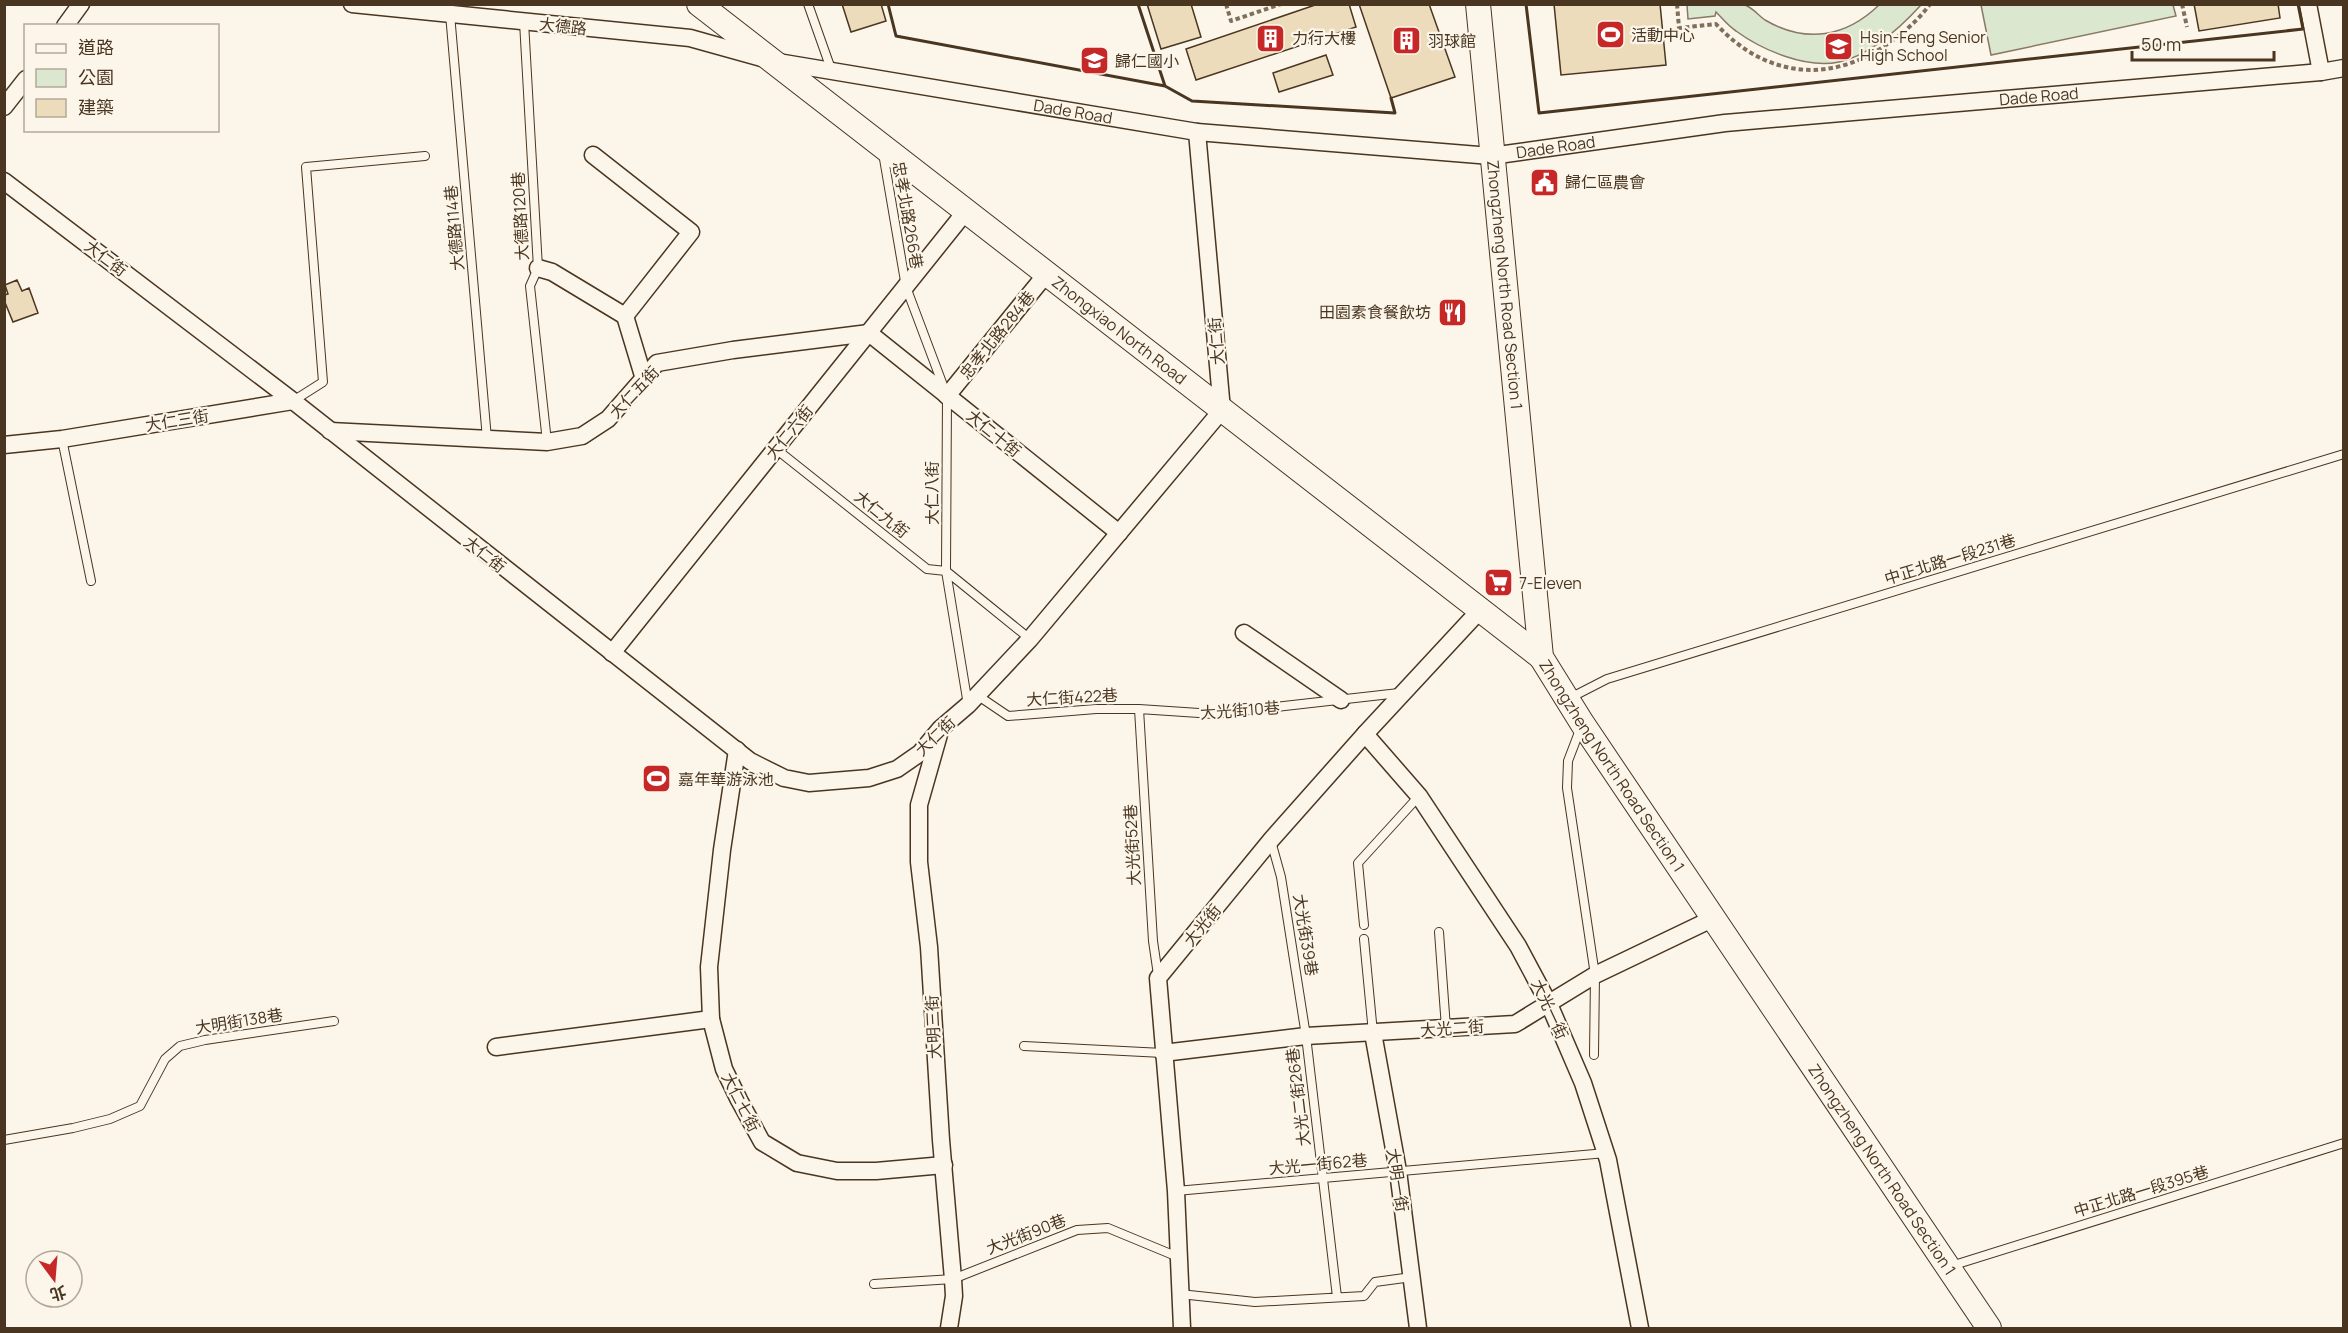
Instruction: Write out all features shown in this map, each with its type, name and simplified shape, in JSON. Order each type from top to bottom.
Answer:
[{"type":"main road","name":"Zhongxiao North Road","points":[[699,4],[1541,657]]},
{"type":"main road","name":"Zhongzheng North Road Section 1","points":[[1478,4],[1541,657],[1582,723],[1989,1329]]},
{"type":"street","points":[[67,24],[81,4]]},
{"type":"street","name":"大德路","points":[[352,4],[690,38],[772,60]]},
{"type":"street","points":[[2308,4],[2321,72]]},
{"type":"street","name":"Dade Road","points":[[772,60],[1197,132],[1491,156],[1725,123],[2321,72],[2343,68]]},
{"type":"street","points":[[4,107],[24,82]]},
{"type":"street","name":"大仁街","points":[[4,181],[293,401],[750,761],[784,778],[809,783],[869,778],[897,769],[920,753],[940,729],[972,700],[1030,639],[1222,410],[1197,132]]},
{"type":"street","points":[[593,155],[692,232],[625,316]]},
{"type":"street","name":"大仁六街","points":[[612,653],[966,211]]},
{"type":"street","points":[[538,268],[552,272],[625,316],[644,380]]},
{"type":"street","name":"忠孝北路284巷","points":[[947,396],[1047,273]]},
{"type":"street","name":"大仁五街","points":[[330,431],[547,442],[582,436],[608,419],[657,363],[778,343],[869,333]]},
{"type":"street","name":"大仁十街","points":[[869,333],[1119,533]]},
{"type":"street","name":"大仁三街","points":[[4,445],[62,439],[293,401]]},
{"type":"street","name":"大光街","points":[[1158,978],[1271,840],[1480,609]]},
{"type":"street","points":[[1244,633],[1341,700]]},
{"type":"street","name":"大明三街","points":[[940,729],[935,755],[919,805],[919,862],[929,947],[953,1279],[954,1296],[949,1329]]},
{"type":"street","name":"大光一街","points":[[1365,734],[1419,796],[1518,946],[1549,1004],[1583,1083],[1606,1153],[1640,1329]]},
{"type":"street","name":"大仁七街","points":[[737,750],[722,850],[709,967],[711,1019],[724,1069],[762,1142],[797,1163],[837,1172],[944,1165]]},
{"type":"street","name":"大光二街","points":[[1163,1053],[1306,1036],[1515,1024],[1595,975],[1714,918]]},
{"type":"street","points":[[1158,978],[1176,1191],[1182,1329]]},
{"type":"street","points":[[496,1047],[711,1019]]},
{"type":"street","name":"大明一街","points":[[1373,1033],[1398,1171],[1418,1329]]},
{"type":"lane","points":[[808,4],[831,69]]},
{"type":"lane","name":"大德路114巷","points":[[450,14],[487,439]]},
{"type":"lane","name":"大德路120巷","points":[[524,22],[538,268],[530,286],[547,442]]},
{"type":"lane","name":"忠孝北路266巷","points":[[882,148],[906,287]]},
{"type":"lane","points":[[293,401],[323,382],[306,167],[426,156]]},
{"type":"lane","name":"大仁八街","points":[[906,287],[947,396],[946,571],[972,700]]},
{"type":"lane","points":[[62,439],[91,581]]},
{"type":"lane","name":"大仁九街","points":[[776,449],[927,569],[946,571],[1030,639]]},
{"type":"lane","name":"中正北路一段231巷","points":[[1568,699],[1618,676],[2343,454]]},
{"type":"lane","name":"大光街10巷","points":[[1139,709],[1214,714],[1403,693]]},
{"type":"lane","name":"大仁街422巷","points":[[972,700],[1008,716],[1096,709],[1139,709]]},
{"type":"lane","name":"大光街52巷","points":[[1139,709],[1153,941],[1158,978]]},
{"type":"lane","points":[[1582,723],[1568,761],[1567,788],[1595,975],[1594,1055]]},
{"type":"lane","points":[[1364,925],[1358,863],[1419,796]]},
{"type":"lane","name":"大光街39巷","points":[[1271,840],[1281,877],[1306,1036]]},
{"type":"lane","points":[[1439,932],[1446,1028]]},
{"type":"lane","points":[[1364,939],[1373,1033]]},
{"type":"lane","name":"大明街138巷","points":[[4,1140],[74,1128],[110,1119],[140,1106],[165,1059],[180,1046],[334,1020]]},
{"type":"lane","name":"大光二街26巷","points":[[1306,1036],[1336,1297]]},
{"type":"lane","points":[[1024,1046],[1163,1053]]},
{"type":"lane","name":"中正北路一段395巷","points":[[1948,1267],[2343,1143]]},
{"type":"lane","name":"大光一街62巷","points":[[1176,1191],[1606,1153]]},
{"type":"lane","name":"大光街90巷","points":[[874,1284],[953,1279],[1077,1230],[1108,1228],[1178,1257]]},
{"type":"lane","points":[[1180,1294],[1255,1302],[1364,1296],[1375,1282],[1412,1277]]},
{"type":"path","points":[[1226,4],[1231,21],[1281,4]]},
{"type":"path","points":[[1677,4],[1679,28],[1716,24],[1733,43],[1758,59],[1785,68],[1817,70],[1842,67],[1867,58],[1896,38],[1921,16],[1930,4]]},
{"type":"path","points":[[2182,4],[2187,27]]},
{"type":"green space","points":[[1687,5],[1743,5],[1780,28],[1810,34],[1825,34],[1853,24],[1879,5],[1921,5],[1884,40],[1862,53],[1839,62],[1813,63],[1785,56],[1758,45],[1733,29],[1716,12],[1715,16],[1688,19]]},
{"type":"green space","points":[[1981,5],[2173,5],[2176,16],[1991,55]]},
{"type":"building","points":[[842,4],[881,4],[886,21],[851,32]]},
{"type":"building","points":[[1147,4],[1191,4],[1201,37],[1161,49]]},
{"type":"building","name":"力行大樓","points":[[1318,4],[1349,4],[1356,27],[1196,80],[1186,49]]},
{"type":"building","name":"羽球館","points":[[1359,4],[1429,4],[1455,77],[1391,98]]},
{"type":"building","name":"活動中心","points":[[1554,4],[1660,4],[1666,65],[1561,75]]},
{"type":"building","points":[[2194,4],[2278,4],[2280,18],[2199,31]]},
{"type":"building","points":[[1326,55],[1333,75],[1279,92],[1273,73]]},
{"type":"building","points":[[17,280],[22,291],[29,288],[38,313],[13,322],[4,295],[8,294],[5,285]]},
{"type":"wall","points":[[888,4],[896,36],[1165,86],[1192,101],[1395,113],[1391,98]]},
{"type":"wall","points":[[1138,4],[1165,86]]},
{"type":"wall","points":[[1526,4],[1539,113],[2303,29],[2298,4]]},
{"type":"place","name":"活動中心","points":[[1610,35]]},
{"type":"place","name":"力行大樓","points":[[1271,38]]},
{"type":"place","name":"羽球館","points":[[1407,41]]},
{"type":"place","name":"Hsin-Feng Senior High School","points":[[1839,46]]},
{"type":"place","name":"歸仁國小","points":[[1094,61]]},
{"type":"place","name":"歸仁區農會","points":[[1544,182]]},
{"type":"place","name":"田園素食餐飲坊","points":[[1452,312]]},
{"type":"place","name":"7-Eleven","points":[[1498,583]]},
{"type":"place","name":"嘉年華游泳池","points":[[657,779]]}]
